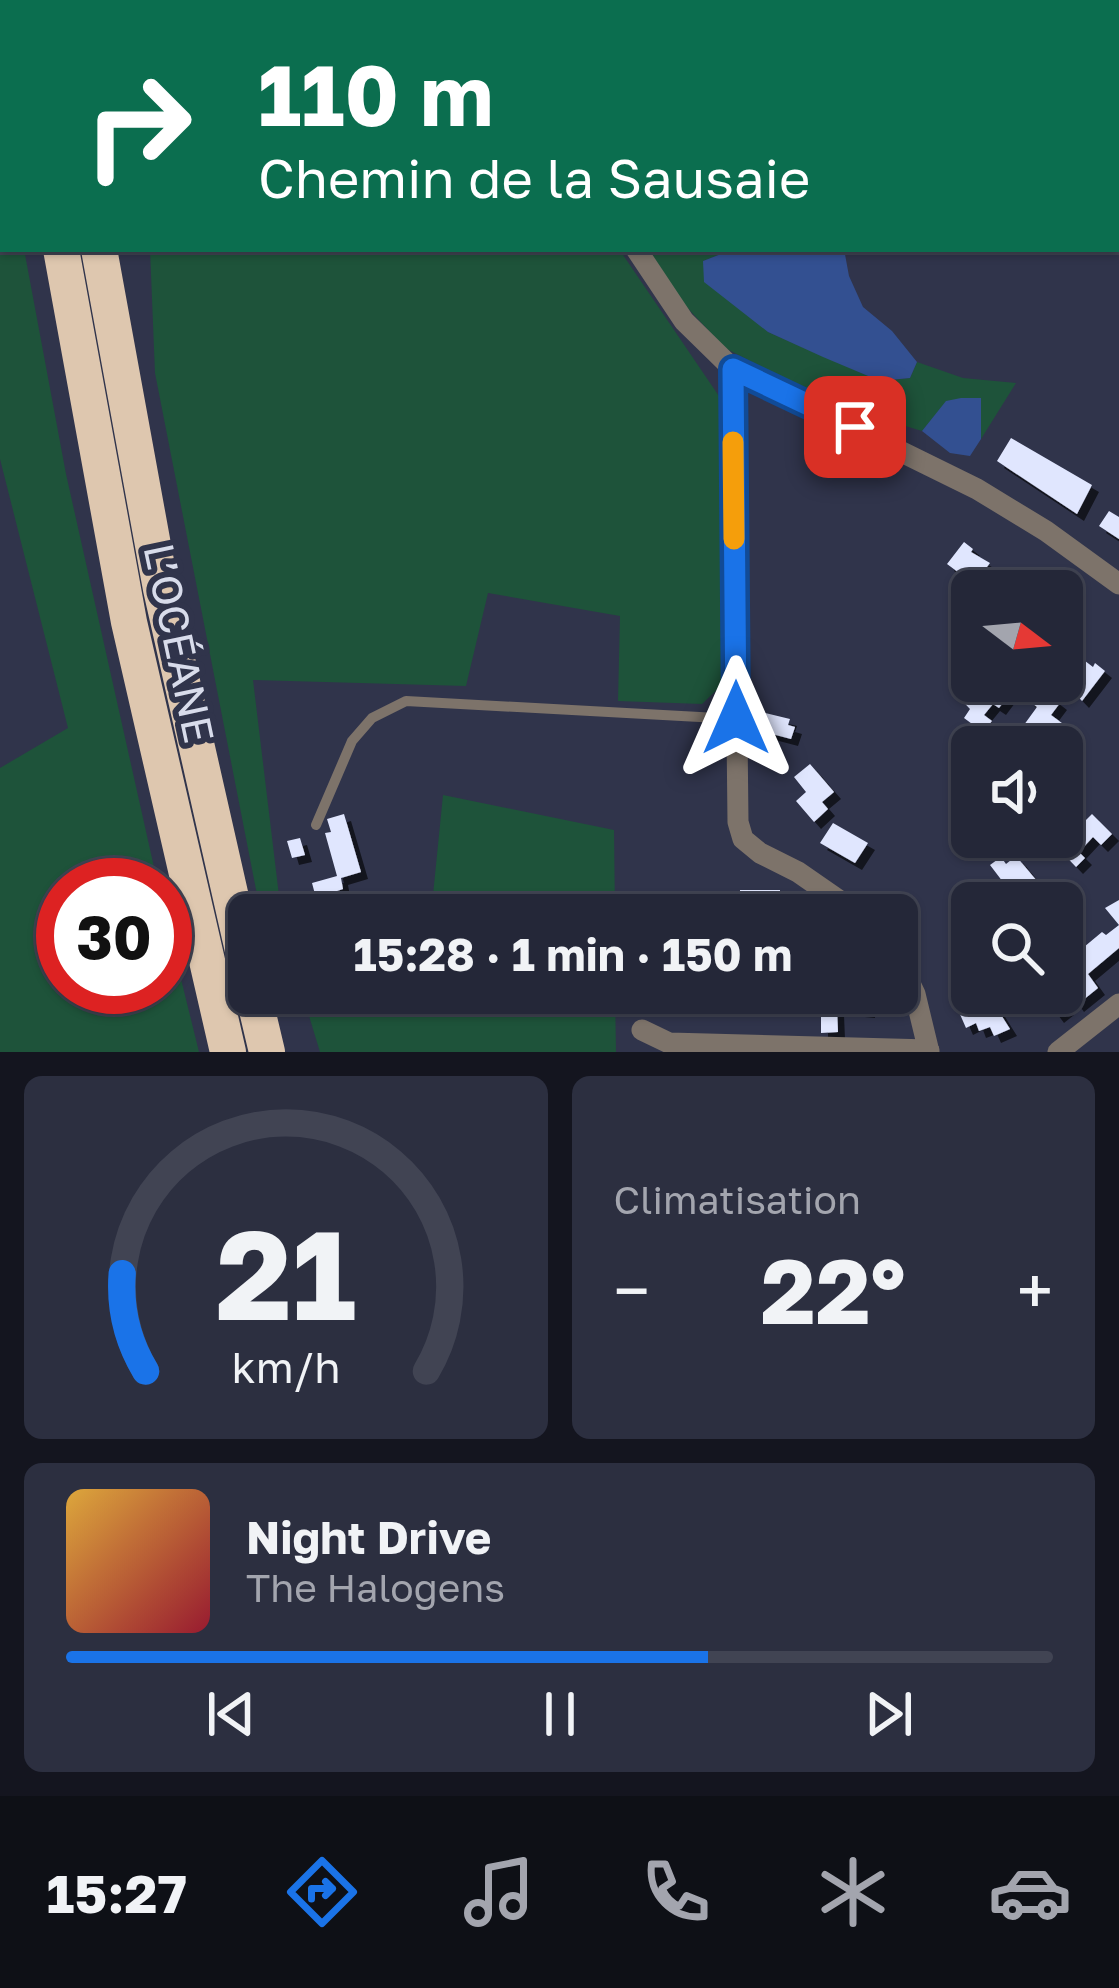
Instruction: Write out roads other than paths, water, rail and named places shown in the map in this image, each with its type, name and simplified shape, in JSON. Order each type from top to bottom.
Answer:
[{"type":"highway","name":"L’OCÉANE","points":[[62,252],[129,622],[228,1052]]},
{"type":"highway","name":"L’OCÉANE","points":[[100,252],[161,590],[230,894]]},
{"type":"highway","points":[[258,1014],[267,1052]]},
{"type":"street","points":[[638,252],[684,321],[733,369],[977,490],[1046,531],[1119,584]]},
{"type":"street","points":[[733,369],[738,822],[743,839],[760,853],[833,894]]},
{"type":"street","points":[[1065,1050],[1119,1004]]},
{"type":"street","points":[[642,1030],[669,1043],[929,1051],[918,1006]]},
{"type":"lane","points":[[316,825],[352,741],[372,718],[406,701],[736,718]]},
{"type":"water","points":[[726,252],[845,252],[863,307],[892,331],[917,362],[910,378],[880,381],[768,332],[704,282],[703,261]]},
{"type":"water","points":[[981,398],[981,439],[970,456],[950,453],[922,431],[946,401]]}]
